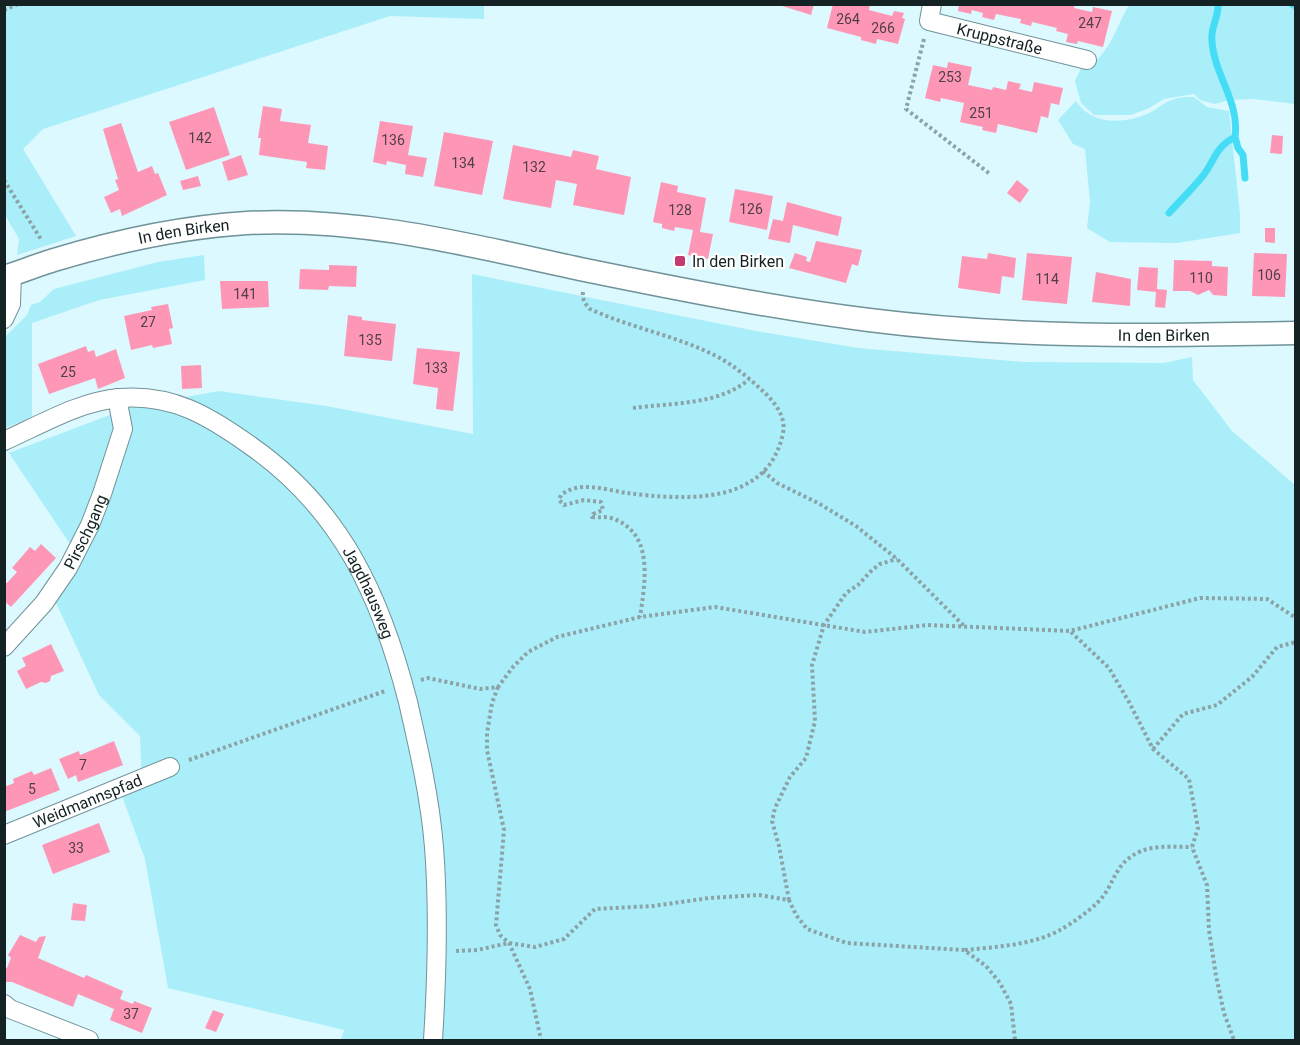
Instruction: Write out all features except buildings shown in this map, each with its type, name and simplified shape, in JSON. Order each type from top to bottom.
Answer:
[{"type":"street","name":"Kruppstraße","points":[[930,13],[1087,60]]},
{"type":"street","name":"In den Birken","points":[[8,276],[53,260],[148,235],[248,223],[348,225],[442,239],[586,270],[798,310],[920,326],[1110,336],[1296,333]]},
{"type":"street","points":[[4,319],[11,304],[8,276]]},
{"type":"street","name":"Jagdhausweg","points":[[4,441],[86,405],[117,398],[147,397],[168,401],[196,410],[263,454],[302,488],[343,542],[376,599],[403,684],[423,763],[434,847],[437,951],[433,1041]]},
{"type":"street","name":"Pirschgang","points":[[4,647],[44,603],[68,568],[90,525],[123,429],[117,398]]},
{"type":"street","name":"Weidmannspfad","points":[[4,835],[170,767]]},
{"type":"street","points":[[4,1004],[10,1009],[89,1041]]},
{"type":"path","points":[[4,10],[18,4]]},
{"type":"path","points":[[930,13],[906,109],[990,174]]},
{"type":"path","points":[[4,180],[53,260]]},
{"type":"path","points":[[586,270],[582,297],[590,309],[720,358],[749,379],[777,406],[783,425],[776,452],[763,471],[746,485],[721,494],[691,497],[665,496],[587,487],[566,491],[561,495],[559,500],[564,505],[584,500],[601,502],[603,510],[592,513],[592,517],[610,518],[634,532],[641,546],[646,566],[640,617]]},
{"type":"path","points":[[633,408],[713,398],[733,392],[749,379]]},
{"type":"path","points":[[763,471],[777,483],[818,503],[856,526],[897,560],[964,626]]},
{"type":"path","points":[[897,560],[880,564],[846,593],[824,625],[812,665],[815,721],[806,758],[790,777],[775,808],[772,821],[789,900],[796,915],[807,929],[847,944],[964,950],[1028,941],[1058,931],[1097,903],[1115,873],[1126,860],[1143,850],[1192,847]]},
{"type":"path","points":[[541,1041],[530,989],[509,943],[500,934],[496,925],[504,830],[487,750],[488,720],[498,687],[528,652],[557,638],[640,617],[715,607],[865,632],[928,626],[1070,631],[1200,598],[1267,598],[1296,618]]},
{"type":"path","points":[[1070,631],[1109,668],[1153,749],[1189,779],[1198,828],[1192,847],[1207,885],[1209,930],[1216,976],[1224,1013],[1234,1041]]},
{"type":"path","points":[[1153,749],[1183,714],[1217,705],[1252,678],[1277,647],[1296,642]]},
{"type":"path","points":[[170,767],[403,684],[428,678],[480,689],[498,687]]},
{"type":"path","points":[[437,951],[477,950],[509,943],[535,947],[564,939],[595,909],[653,906],[759,894],[789,900]]},
{"type":"path","points":[[964,950],[986,966],[1000,983],[1011,1004],[1015,1041]]},
{"type":"shaded area","points":[[5,5],[484,5],[484,19],[390,16],[43,129],[23,149],[76,236],[17,255],[19,239],[4,213]]},
{"type":"shaded area","points":[[1129,5],[1295,5],[1295,104],[1254,99],[1229,100],[1215,104],[1200,100],[1194,94],[1164,99],[1131,115],[1094,115],[1081,103],[1075,81],[1081,68],[1098,59],[1105,51]]},
{"type":"shaded area","points":[[1194,97],[1207,107],[1229,111],[1240,233],[1177,243],[1110,242],[1087,228],[1090,202],[1085,149],[1073,144],[1058,120],[1076,101],[1091,115],[1100,119],[1120,121],[1140,117],[1171,100]]},
{"type":"shaded area","points":[[204,255],[205,280],[99,300],[32,323],[32,417],[5,428],[5,337],[27,315],[31,305],[40,302],[54,289],[158,262]]},
{"type":"shaded area","points":[[472,274],[756,331],[858,348],[1024,362],[1164,363],[1192,357],[1193,380],[1232,431],[1295,485],[1295,1040],[341,1040],[344,1030],[168,988],[145,859],[122,796],[142,787],[140,736],[99,695],[57,605],[45,592],[58,575],[70,544],[9,453],[131,407],[219,391],[326,406],[473,434]]},
{"type":"waterway","points":[[1169,213],[1202,177],[1219,150],[1235,137],[1234,112],[1217,65],[1212,41],[1218,4]]},
{"type":"waterway","points":[[1292,4],[1296,6]]},
{"type":"waterway","points":[[1235,137],[1243,155],[1245,178]]},
{"type":"place","name":"In den Birken","points":[[680,261]]}]
